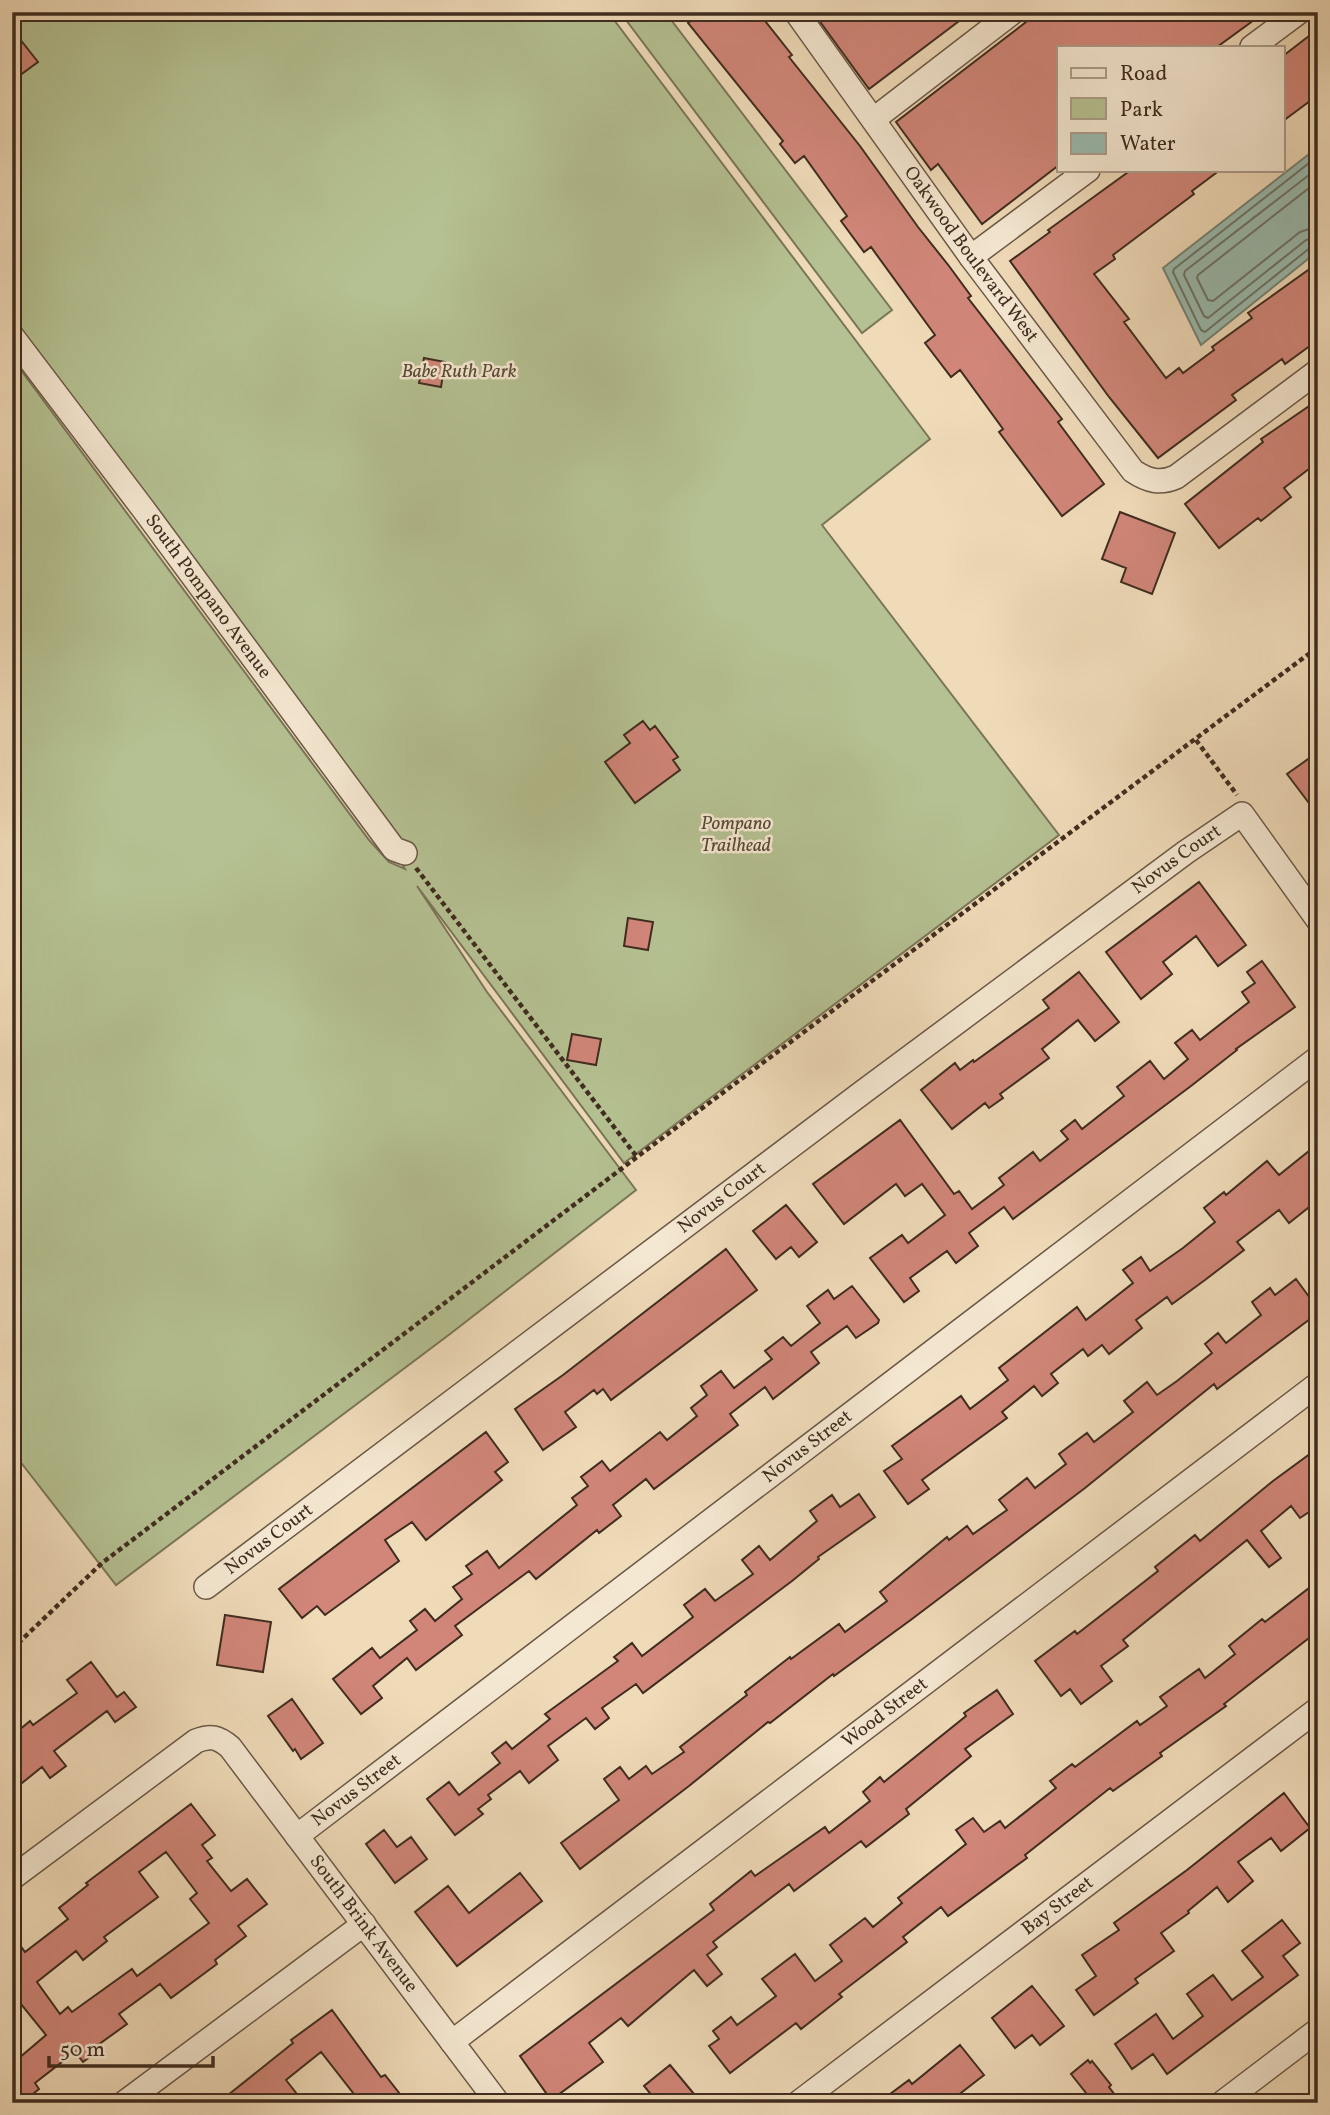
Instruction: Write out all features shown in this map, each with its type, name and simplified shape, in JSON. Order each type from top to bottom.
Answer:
[{"type":"street","name":"Oakwood Boulevard West","points":[[796,12],[971,257],[1125,463],[1141,476],[1158,481],[1176,477],[1318,371]]},
{"type":"street","points":[[874,119],[1013,12]]},
{"type":"street","points":[[1253,46],[1299,12]]},
{"type":"street","points":[[971,257],[1085,172]]},
{"type":"street","name":"South Pompano Avenue","points":[[12,336],[394,849],[405,853]]},
{"type":"street","points":[[1242,814],[1318,920]]},
{"type":"street","name":"Novus Court","points":[[206,1587],[919,1051],[1186,852],[1242,814]]},
{"type":"street","name":"Novus Street","points":[[297,1836],[1318,1058]]},
{"type":"street","name":"Wood Street","points":[[452,2042],[1318,1384]]},
{"type":"street","name":"Bay Street","points":[[798,2103],[1318,1709]]},
{"type":"street","name":"South Brink Avenue","points":[[12,1878],[196,1741],[208,1736],[219,1738],[230,1747],[498,2103]]},
{"type":"street","points":[[124,2103],[364,1924]]},
{"type":"street","points":[[1222,2103],[1318,2030]]},
{"type":"path","points":[[12,1649],[102,1563],[637,1157],[1318,648]]},
{"type":"path","points":[[1196,740],[1237,795],[1242,814]]},
{"type":"path","points":[[405,853],[637,1157]]},
{"type":"green space","points":[[12,12],[608,12],[930,439],[822,525],[1059,835],[624,1163],[417,886],[487,992],[636,1190],[450,1334],[116,1585],[12,1451],[12,358],[369,840],[389,862],[405,869],[394,849],[12,336]]},
{"type":"green space","points":[[620,12],[665,12],[892,310],[862,333]]},
{"type":"water","points":[[1318,147],[1318,251],[1201,345],[1163,268]]},
{"type":"building","points":[[702,12],[758,12],[792,55],[789,57],[860,146],[949,266],[971,296],[968,298],[1062,419],[1058,422],[1104,484],[1062,516],[999,432],[1003,429],[960,370],[951,377],[925,343],[935,335],[871,247],[864,252],[841,221],[847,216],[804,156],[795,163],[780,144],[783,141],[688,23]]},
{"type":"building","points":[[813,12],[971,12],[869,89]]},
{"type":"building","points":[[1039,12],[1265,12],[1218,46],[1057,46],[1057,167],[982,224],[938,164],[931,170],[896,122]]},
{"type":"building","points":[[12,29],[38,62],[12,81]]},
{"type":"building","points":[[1318,29],[1318,95],[1284,120],[1284,55]]},
{"type":"building","points":[[1128,172],[1217,172],[1192,191],[1194,194],[1113,255],[1115,259],[1094,274],[1129,319],[1124,322],[1166,378],[1179,368],[1183,373],[1214,350],[1212,347],[1252,318],[1248,313],[1318,263],[1318,340],[1285,364],[1282,359],[1232,395],[1236,400],[1158,458],[1109,397],[1010,261],[1050,232],[1048,230]]},
{"type":"building","points":[[424,358],[445,362],[441,387],[419,383]]},
{"type":"building","points":[[1318,400],[1318,462],[1284,488],[1291,497],[1261,521],[1258,518],[1219,548],[1185,504],[1263,442],[1261,439]]},
{"type":"building","points":[[1120,512],[1175,533],[1152,594],[1121,582],[1126,568],[1102,559]]},
{"type":"building","points":[[643,721],[650,730],[655,726],[678,757],[673,760],[680,770],[635,803],[605,762],[630,743],[624,735]]},
{"type":"building","points":[[1318,752],[1318,815],[1287,774]]},
{"type":"building","points":[[1199,882],[1246,945],[1218,966],[1196,936],[1163,962],[1172,974],[1141,999],[1106,952]]},
{"type":"building","points":[[628,918],[653,922],[648,950],[624,946]]},
{"type":"building","points":[[1262,961],[1295,1007],[1013,1219],[1004,1207],[969,1233],[978,1246],[956,1263],[947,1251],[910,1278],[919,1291],[904,1302],[870,1258],[902,1235],[908,1243],[945,1215],[922,1184],[905,1196],[896,1184],[844,1224],[813,1184],[900,1120],[954,1194],[959,1191],[972,1209],[1004,1185],[999,1178],[1033,1152],[1040,1161],[1068,1139],[1061,1131],[1075,1120],[1082,1129],[1124,1096],[1117,1087],[1150,1061],[1164,1079],[1188,1059],[1175,1043],[1192,1030],[1200,1040],[1249,1002],[1242,992],[1255,983],[1247,972]]},
{"type":"building","points":[[1079,972],[1119,1022],[1095,1041],[1078,1020],[1042,1049],[1049,1058],[1000,1094],[1003,1098],[989,1108],[985,1103],[952,1129],[921,1090],[955,1063],[960,1070],[973,1060],[974,1062],[1049,1008],[1043,1000]]},
{"type":"building","points":[[572,1034],[601,1039],[596,1065],[567,1060]]},
{"type":"building","points":[[1309,1151],[1318,1163],[1318,1200],[1289,1223],[1279,1210],[1237,1242],[1244,1250],[1205,1280],[1172,1304],[1167,1297],[1136,1320],[1142,1328],[1109,1354],[1102,1345],[1088,1356],[1083,1349],[1051,1374],[1058,1383],[1042,1396],[1034,1386],[1002,1412],[1007,1418],[922,1480],[929,1489],[908,1504],[884,1471],[902,1459],[892,1446],[961,1396],[970,1409],[1008,1380],[999,1368],[1077,1307],[1086,1320],[1133,1283],[1123,1270],[1141,1257],[1150,1271],[1183,1248],[1215,1222],[1204,1208],[1224,1192],[1226,1195],[1267,1161],[1279,1175]]},
{"type":"building","points":[[786,1205],[817,1242],[799,1257],[791,1247],[776,1259],[753,1231]]},
{"type":"building","points":[[726,1249],[757,1290],[611,1400],[603,1389],[597,1394],[594,1390],[565,1412],[576,1427],[543,1450],[515,1409]]},
{"type":"building","points":[[1296,1279],[1318,1309],[1318,1313],[1217,1389],[1214,1384],[1085,1488],[912,1619],[768,1722],[580,1869],[561,1843],[619,1800],[604,1779],[620,1767],[629,1779],[646,1766],[652,1774],[684,1752],[680,1747],[747,1695],[745,1692],[790,1657],[791,1659],[839,1624],[845,1632],[887,1601],[880,1592],[947,1537],[949,1540],[967,1526],[973,1534],[1007,1510],[999,1500],[1027,1478],[1035,1488],[1066,1464],[1059,1454],[1087,1433],[1094,1442],[1133,1412],[1124,1401],[1147,1382],[1157,1395],[1212,1353],[1205,1344],[1218,1333],[1226,1343],[1261,1315],[1252,1302],[1270,1288],[1275,1295]]},
{"type":"building","points":[[852,1286],[879,1320],[878,1323],[856,1338],[847,1326],[811,1352],[819,1363],[773,1399],[765,1387],[730,1414],[738,1425],[654,1489],[646,1479],[613,1505],[621,1516],[599,1533],[597,1530],[536,1579],[529,1571],[455,1626],[462,1635],[416,1670],[407,1658],[373,1686],[382,1698],[361,1714],[333,1679],[372,1648],[380,1658],[417,1630],[410,1621],[425,1609],[435,1621],[462,1599],[453,1587],[472,1574],[466,1566],[487,1551],[499,1568],[577,1505],[572,1498],[588,1486],[581,1477],[602,1461],[610,1471],[660,1432],[667,1440],[697,1416],[691,1408],[707,1395],[701,1386],[721,1371],[734,1388],[772,1359],[765,1351],[783,1337],[791,1346],[820,1323],[807,1306],[828,1290],[834,1299]]},
{"type":"building","points":[[486,1432],[508,1462],[495,1472],[502,1480],[426,1540],[412,1522],[385,1540],[399,1561],[325,1615],[317,1606],[302,1618],[279,1589]]},
{"type":"building","points":[[1318,1448],[1318,1506],[1300,1518],[1291,1506],[1261,1531],[1281,1558],[1269,1567],[1247,1540],[1123,1640],[1128,1646],[1101,1666],[1112,1681],[1081,1704],[1070,1689],[1061,1696],[1035,1661],[1075,1631],[1077,1634],[1158,1571],[1155,1567],[1195,1535],[1200,1541]]},
{"type":"building","points":[[859,1494],[875,1517],[818,1557],[819,1559],[792,1581],[643,1693],[636,1684],[602,1708],[609,1718],[595,1729],[586,1718],[548,1746],[558,1760],[529,1783],[520,1771],[488,1795],[491,1799],[478,1809],[483,1814],[455,1835],[427,1799],[449,1782],[459,1795],[500,1763],[492,1753],[506,1742],[512,1749],[550,1719],[545,1714],[618,1661],[614,1657],[632,1643],[642,1656],[693,1617],[684,1605],[705,1589],[715,1601],[753,1574],[742,1560],[759,1546],[770,1560],[817,1521],[810,1511],[832,1495],[840,1507]]},
{"type":"building","points":[[1318,1581],[1318,1631],[1224,1704],[1226,1706],[1160,1753],[1162,1756],[1113,1791],[1110,1788],[1025,1855],[1027,1858],[948,1916],[941,1907],[903,1937],[907,1942],[839,1994],[842,1997],[801,2029],[796,2023],[730,2073],[709,2046],[719,2039],[713,2031],[731,2017],[737,2025],[776,1996],[762,1979],[795,1954],[815,1981],[842,1961],[830,1945],[865,1918],[873,1927],[902,1903],[898,1898],[966,1844],[956,1830],[973,1818],[984,1832],[1000,1821],[1005,1828],[1056,1788],[1050,1781],[1072,1764],[1075,1767],[1137,1721],[1140,1725],[1167,1706],[1160,1697],[1199,1669],[1205,1678],[1235,1654],[1229,1646],[1262,1619],[1265,1622]]},
{"type":"building","points":[[225,1615],[271,1622],[263,1672],[217,1665]]},
{"type":"building","points":[[91,1662],[117,1697],[124,1692],[136,1707],[115,1722],[107,1711],[54,1751],[66,1766],[50,1778],[42,1767],[12,1791],[12,1736],[30,1721],[33,1725],[77,1693],[67,1680]]},
{"type":"building","points":[[997,1690],[1013,1714],[965,1749],[971,1756],[906,1809],[909,1814],[866,1847],[861,1841],[794,1891],[789,1884],[713,1942],[717,1947],[707,1955],[722,1974],[707,1986],[694,1970],[628,2026],[621,2018],[589,2043],[603,2062],[551,2100],[520,2056],[714,1910],[710,1904],[751,1871],[755,1876],[825,1827],[829,1833],[870,1801],[863,1792],[880,1777],[884,1782],[966,1716],[964,1713]]},
{"type":"building","points":[[292,1699],[323,1743],[301,1759],[268,1716]]},
{"type":"building","points":[[1284,1793],[1310,1828],[1281,1851],[1271,1838],[1238,1862],[1253,1881],[1228,1902],[1217,1887],[1188,1911],[1189,1913],[1161,1933],[1174,1951],[1135,1979],[1138,1983],[1094,2015],[1076,1990],[1096,1976],[1082,1955],[1119,1930],[1114,1923],[1187,1870]]},
{"type":"building","points":[[191,1804],[215,1835],[202,1845],[212,1858],[207,1861],[231,1891],[247,1879],[267,1904],[238,1926],[246,1936],[215,1960],[217,1964],[171,1998],[160,1984],[119,2014],[127,2024],[98,2045],[101,2049],[83,2062],[75,2052],[35,2083],[39,2089],[22,2103],[12,2103],[12,2064],[46,2035],[21,2004],[12,2010],[12,1934],[25,1952],[68,1919],[59,1908],[88,1885],[86,1883]],"holes":[[[166,1852],[197,1893],[190,1899],[209,1923],[137,1976],[132,1969],[72,2012],[68,2007],[60,2014],[37,1982],[76,1951],[83,1960],[107,1941],[104,1937],[158,1897],[139,1872]]]},
{"type":"building","points":[[384,1830],[397,1847],[411,1837],[427,1859],[395,1883],[366,1844]]},
{"type":"building","points":[[520,1873],[542,1901],[457,1966],[415,1912],[448,1886],[469,1913]]},
{"type":"building","points":[[1282,1920],[1300,1943],[1283,1956],[1298,1975],[1167,2074],[1153,2054],[1132,2069],[1115,2044],[1156,2014],[1173,2039],[1203,2016],[1187,1994],[1213,1975],[1232,2000],[1263,1977],[1242,1951]]},
{"type":"building","points":[[1032,1986],[1064,2026],[1040,2045],[1032,2035],[1015,2048],[992,2018]]},
{"type":"building","points":[[332,2010],[381,2077],[385,2075],[407,2103],[361,2103],[321,2052],[286,2080],[304,2103],[218,2103],[293,2043],[291,2040]]},
{"type":"building","points":[[960,2045],[984,2075],[948,2103],[878,2103],[909,2080],[912,2084]]},
{"type":"building","points":[[1088,2060],[1090,2063],[1092,2061],[1111,2085],[1109,2087],[1121,2103],[1094,2103],[1071,2074]]},
{"type":"building","points":[[670,2065],[694,2094],[684,2103],[658,2103],[644,2086]]},
{"type":"park label","name":"Babe Ruth Park","points":[[459,372]]},
{"type":"park label","name":"Pompano Trailhead","points":[[736,835]]}]
